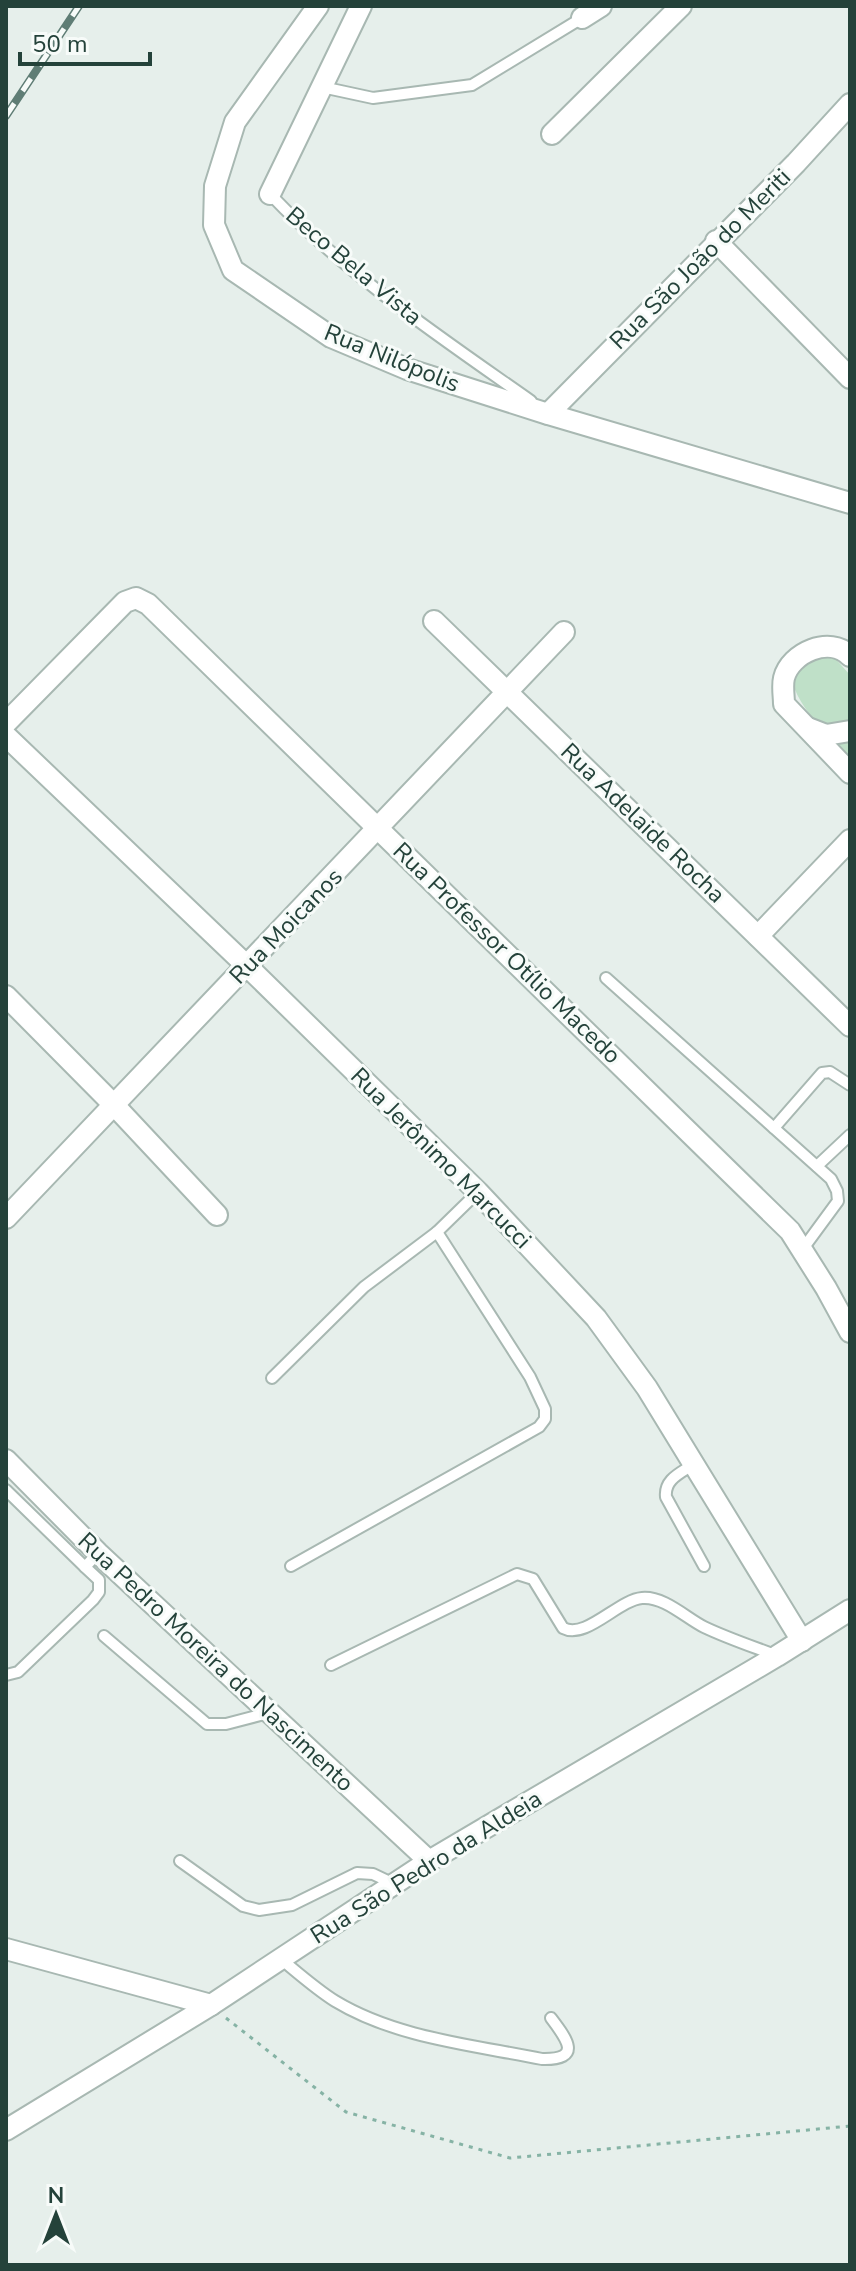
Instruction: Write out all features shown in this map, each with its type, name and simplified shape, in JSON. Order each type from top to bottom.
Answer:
[{"type":"street","name":"Rua Nilópolis","points":[[318,6],[235,122],[215,186],[214,225],[233,270],[331,337],[407,369],[850,503]]},
{"type":"street","name":"Beco Bela Vista","points":[[270,194],[361,6]]},
{"type":"street","points":[[582,18],[601,6]]},
{"type":"street","points":[[552,134],[681,6]]},
{"type":"street","name":"Rua São João do Meriti","points":[[548,414],[716,241],[847,113]]},
{"type":"street","points":[[716,241],[850,378]]},
{"type":"street","name":"Rua Professor Otílio Macedo","points":[[6,723],[125,602],[136,598],[148,604],[790,1231],[850,1332]]},
{"type":"street","name":"Rua Adelaide Rocha","points":[[434,621],[850,1026]]},
{"type":"street","name":"Rua Moicanos","points":[[6,1218],[564,632]]},
{"type":"street","points":[[850,656],[845,651],[822,646],[795,658],[783,679],[784,704],[850,773]]},
{"type":"street","points":[[804,727],[826,735],[850,731]]},
{"type":"street","name":"Rua Jerônimo Marcucci","points":[[6,736],[478,1192],[596,1318],[647,1388],[802,1641]]},
{"type":"street","points":[[758,936],[850,840]]},
{"type":"street","points":[[6,996],[217,1215]]},
{"type":"street","name":"Rua Pedro Moreira do Nascimento","points":[[6,1460],[92,1560],[270,1713],[429,1861]]},
{"type":"street","name":"Rua São Pedro da Aldeia","points":[[6,2130],[211,2005],[429,1861],[850,1610]]},
{"type":"street","points":[[6,1949],[211,2005]]},
{"type":"lane","points":[[322,87],[373,98],[472,85],[582,18]]},
{"type":"lane","name":"Beco Bela Vista","points":[[270,194],[370,286],[548,414]]},
{"type":"lane","points":[[606,978],[831,1179],[838,1201],[802,1250]]},
{"type":"lane","points":[[774,1128],[822,1073],[830,1072],[850,1085]]},
{"type":"lane","points":[[817,1166],[850,1135]]},
{"type":"lane","points":[[272,1378],[364,1287],[437,1232],[478,1192]]},
{"type":"lane","points":[[291,1566],[539,1427],[545,1419],[545,1409],[530,1377],[437,1232]]},
{"type":"lane","points":[[694,1464],[669,1481],[665,1491],[704,1566]]},
{"type":"lane","points":[[6,1490],[92,1560],[99,1580],[99,1592],[93,1600],[18,1672],[6,1675]]},
{"type":"lane","points":[[331,1665],[517,1574],[533,1579],[563,1628],[569,1631],[580,1630],[631,1600],[644,1598],[664,1604],[703,1627],[777,1656]]},
{"type":"lane","points":[[104,1636],[207,1724],[226,1724],[270,1713]]},
{"type":"lane","points":[[180,1861],[243,1906],[259,1910],[292,1905],[357,1873],[373,1874],[394,1884]]},
{"type":"lane","points":[[281,1959],[332,2000],[376,2022],[414,2033],[555,2059],[566,2054],[570,2048],[568,2040],[551,2018]]},
{"type":"path","points":[[211,2005],[346,2112],[510,2158],[850,2126]]},
{"type":"green space","points":[[811,653],[834,657],[850,675],[850,757],[812,718],[793,684],[789,670]]},
{"type":"railway","points":[[6,116],[79,6]]}]
